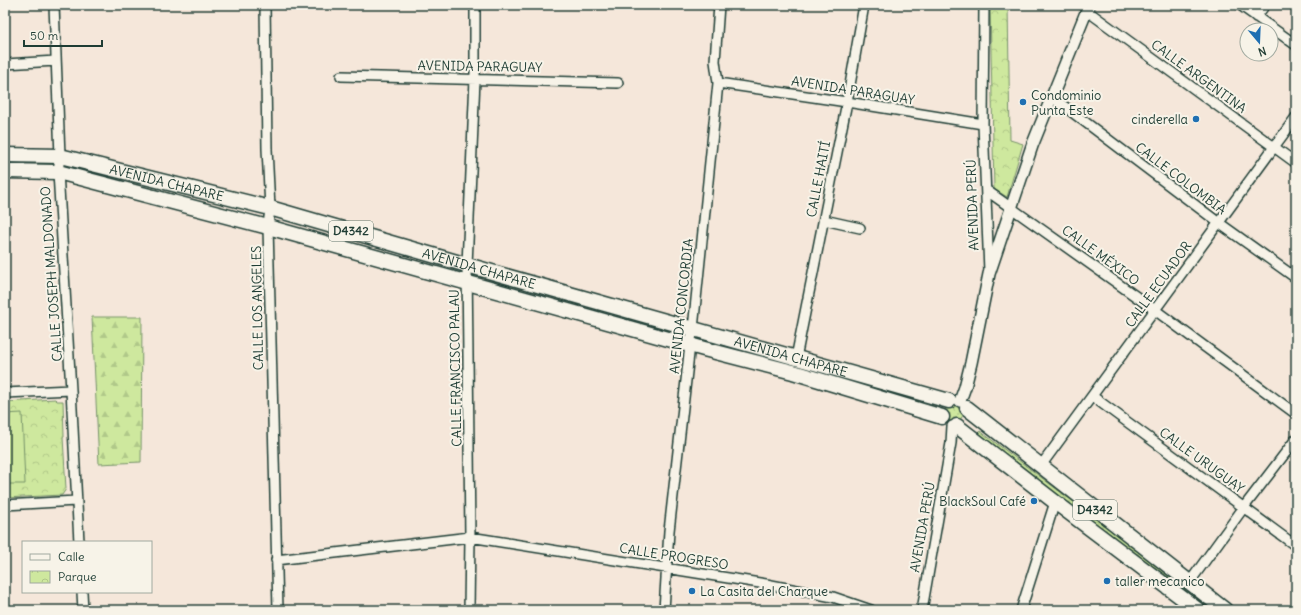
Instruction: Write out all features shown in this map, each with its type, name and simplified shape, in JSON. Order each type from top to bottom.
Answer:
[{"type":"main road","name":"AVENIDA CHAPARE","points":[[5,155],[60,156],[270,208],[693,329],[959,403],[1224,610]]},
{"type":"main road","name":"AVENIDA CHAPARE","points":[[5,171],[58,172],[268,227],[690,345],[793,372],[950,423],[1198,610]]},
{"type":"main road","points":[[959,403],[968,415],[966,420],[962,424],[950,423],[942,408],[959,403]]},
{"type":"street","name":"CALLE JOSEPH MALDONADO","points":[[54,5],[60,156],[58,172],[79,541]]},
{"type":"street","name":"CALLE LOS ANGELES","points":[[265,5],[267,149],[270,208],[268,227],[278,610]]},
{"type":"street","name":"CALLE FRANCISCO PALAU","points":[[468,610],[470,537],[467,265],[475,79],[475,5]]},
{"type":"street","name":"AVENIDA CONCORDIA","points":[[664,610],[666,568],[693,329],[718,83],[715,61],[719,5]]},
{"type":"street","name":"CALLE HAITÍ","points":[[796,358],[847,102],[864,5]]},
{"type":"street","name":"AVENIDA PERÚ","points":[[959,403],[971,363],[989,274],[983,124],[984,5]]},
{"type":"street","points":[[1240,5],[1296,45]]},
{"type":"street","points":[[1256,17],[1265,5]]},
{"type":"street","points":[[989,274],[1032,146],[1087,8]]},
{"type":"street","name":"CALLE ARGENTINA","points":[[1087,8],[1296,163]]},
{"type":"street","points":[[5,64],[56,61]]},
{"type":"street","name":"AVENIDA PARAGUAY","points":[[341,76],[618,83]]},
{"type":"street","name":"AVENIDA PARAGUAY","points":[[718,83],[983,124]]},
{"type":"street","name":"CALLE COLOMBIA","points":[[1052,97],[1219,223],[1296,278]]},
{"type":"street","name":"CALLE ECUADOR","points":[[1040,467],[1296,117]]},
{"type":"street","name":"CALLE MÉXICO","points":[[986,190],[1155,310],[1296,414]]},
{"type":"street","points":[[824,220],[860,228]]},
{"type":"street","points":[[5,393],[71,390]]},
{"type":"street","name":"CALLE URUGUAY","points":[[1092,396],[1296,546]]},
{"type":"street","name":"AVENIDA PERÚ","points":[[922,610],[951,444],[950,423]]},
{"type":"street","points":[[1189,583],[1296,439]]},
{"type":"street","points":[[5,505],[76,502]]},
{"type":"street","points":[[1021,610],[1055,502]]},
{"type":"street","name":"CALLE PROGRESO","points":[[276,560],[470,537],[766,584],[833,597],[871,610]]},
{"type":"street","points":[[82,593],[83,610]]},
{"type":"green space","points":[[990,5],[1008,5],[1010,140],[1023,144],[1007,197],[994,189]]},
{"type":"green space","points":[[92,317],[142,317],[141,462],[99,464]]},
{"type":"green space","points":[[55,399],[57,401],[63,401],[63,437],[66,489],[62,495],[5,498],[5,402]]},
{"type":"green space","points":[[954,404],[960,407],[963,413],[960,419],[954,422],[948,419],[945,413],[948,407]]},
{"type":"green space","points":[[22,413],[25,484],[5,484],[5,414]]},
{"type":"green space","points":[[980,431],[1216,610],[1209,610],[978,434]]},
{"type":"place","name":"Condominio Punta Este","points":[[1023,102]]},
{"type":"place","name":"cinderella","points":[[1196,119]]},
{"type":"place","name":"BlackSoul Café","points":[[1034,501]]},
{"type":"place","name":"taller mecanico","points":[[1107,581]]},
{"type":"place","name":"La Casita del Charque","points":[[692,591]]}]
